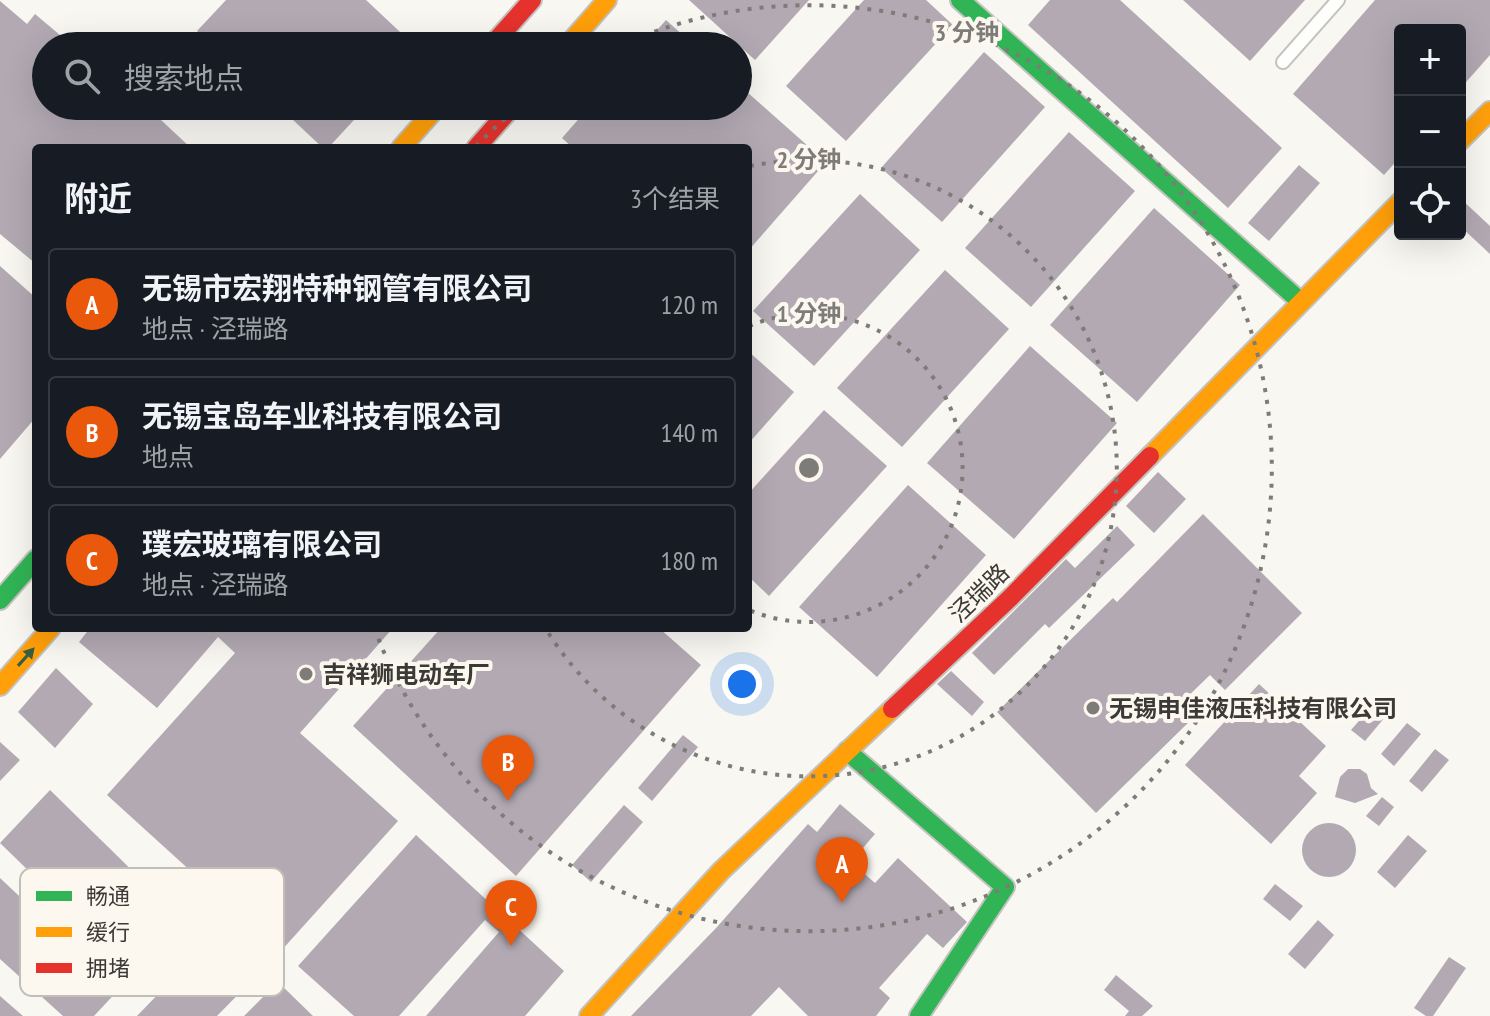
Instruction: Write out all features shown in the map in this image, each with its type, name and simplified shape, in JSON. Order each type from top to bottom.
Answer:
[{"type":"street","points":[[503,32],[532,0]]},
{"type":"street","points":[[579,32],[607,0]]},
{"type":"street","points":[[960,0],[1301,302]]},
{"type":"street","points":[[1283,62],[1338,0]]},
{"type":"street","points":[[1466,135],[1490,111]]},
{"type":"street","points":[[405,144],[426,120]]},
{"type":"street","points":[[480,144],[501,120]]},
{"type":"street","name":"泾瑞路","points":[[589,1016],[721,871],[1010,598],[1394,208]]},
{"type":"street","points":[[0,600],[32,564]]},
{"type":"street","points":[[0,686],[47,632]]},
{"type":"street","points":[[847,751],[1005,887],[919,1016]]},
{"type":"building","points":[[226,0],[366,0],[400,32],[198,32]]},
{"type":"building","points":[[689,0],[809,0],[755,60],[752,57],[752,32],[724,32]]},
{"type":"building","points":[[864,0],[926,0],[953,25],[846,141],[786,86]]},
{"type":"building","points":[[1050,0],[1120,0],[1282,148],[1228,208],[1028,25]]},
{"type":"building","points":[[1183,0],[1305,0],[1250,61]]},
{"type":"building","points":[[1375,0],[1490,0],[1490,55],[1466,82],[1466,24],[1394,24],[1394,164],[1384,175],[1293,94]]},
{"type":"building","points":[[0,1],[27,24],[35,14],[56,32],[32,32],[32,120],[161,120],[187,144],[32,144],[32,261],[0,234]]},
{"type":"building","points":[[666,20],[679,32],[655,32]]},
{"type":"building","points":[[984,52],[1045,107],[942,222],[881,168]]},
{"type":"building","points":[[752,96],[826,162],[752,246],[752,144],[569,144],[562,138],[578,120],[752,120]]},
{"type":"building","points":[[293,120],[354,120],[332,144],[319,144]]},
{"type":"building","points":[[1069,132],[1135,191],[1031,307],[965,248]]},
{"type":"building","points":[[1299,165],[1320,183],[1269,241],[1248,223]]},
{"type":"building","points":[[860,194],[920,250],[814,366],[753,311]]},
{"type":"building","points":[[1466,204],[1490,226],[1490,254],[1466,232]]},
{"type":"building","points":[[1154,208],[1240,285],[1137,402],[1050,325]]},
{"type":"building","points":[[0,266],[32,294],[32,422],[0,459]]},
{"type":"building","points":[[945,270],[1009,329],[902,447],[837,388]]},
{"type":"building","points":[[1030,346],[1117,423],[1014,539],[927,463]]},
{"type":"building","points":[[752,355],[794,392],[752,439]]},
{"type":"building","points":[[824,410],[887,466],[769,596],[752,580],[752,490]]},
{"type":"building","points":[[1158,472],[1186,499],[1154,533],[1126,506]]},
{"type":"building","points":[[908,485],[986,555],[877,677],[799,607]]},
{"type":"building","points":[[1203,514],[1302,613],[1225,690],[1210,675],[1180,704],[1193,718],[1096,813],[997,712],[1113,598],[1117,602]]},
{"type":"building","points":[[1117,526],[1135,545],[1049,628],[1045,624],[994,675],[972,653],[1066,559],[1075,568]]},
{"type":"building","points":[[87,632],[389,632],[300,733],[398,821],[284,948],[284,868],[187,868],[107,795],[235,653],[218,637],[157,708],[79,642]]},
{"type":"building","points":[[437,632],[664,632],[701,665],[516,876],[353,726]]},
{"type":"building","points":[[56,668],[93,704],[55,748],[18,712]]},
{"type":"building","points":[[951,671],[984,702],[972,716],[937,684]]},
{"type":"building","points":[[1259,684],[1326,746],[1299,776],[1317,793],[1271,844],[1185,765]]},
{"type":"building","points":[[1378,699],[1391,710],[1365,741],[1351,730]]},
{"type":"building","points":[[1407,723],[1421,734],[1394,766],[1381,754]]},
{"type":"building","points":[[683,735],[698,747],[652,801],[638,788]]},
{"type":"building","points":[[0,742],[20,760],[0,781]]},
{"type":"building","points":[[1435,749],[1449,760],[1422,792],[1409,781]]},
{"type":"building","points":[[1348,769],[1360,769],[1367,774],[1371,788],[1378,794],[1355,803],[1335,797],[1340,777]]},
{"type":"building","points":[[50,790],[130,868],[26,868],[0,843]]},
{"type":"building","points":[[1382,797],[1394,807],[1379,826],[1366,816]]},
{"type":"building","points":[[840,804],[875,834],[851,862],[875,883],[898,858],[967,922],[943,948],[927,934],[879,988],[890,998],[876,1016],[808,1016],[779,987],[751,1016],[631,1016],[717,927],[808,824],[817,832]]},
{"type":"building","points":[[624,805],[643,822],[591,882],[572,865]]},
{"type":"building","points":[[1329,823],[1348,831],[1356,850],[1348,869],[1329,877],[1310,869],[1302,850],[1310,831]]},
{"type":"building","points":[[416,835],[564,971],[525,1016],[426,1016],[499,932],[485,920],[399,1016],[354,1016],[298,966]]},
{"type":"building","points":[[1408,835],[1427,851],[1395,888],[1377,872]]},
{"type":"building","points":[[0,878],[20,897],[20,977],[0,959]]},
{"type":"building","points":[[1275,884],[1303,906],[1290,921],[1263,899]]},
{"type":"building","points":[[1318,920],[1334,935],[1305,969],[1288,954]]},
{"type":"building","points":[[1449,957],[1466,968],[1433,1016],[1426,1016],[1414,1008]]},
{"type":"building","points":[[1116,975],[1153,1006],[1142,1016],[1125,1016],[1129,1011],[1104,990]]},
{"type":"building","points":[[284,988],[313,1016],[244,1016],[264,996],[284,996]]},
{"type":"building","points":[[0,996],[23,1016],[0,1016]]},
{"type":"building","points":[[41,996],[113,996],[94,1016],[63,1016]]},
{"type":"building","points":[[156,996],[237,996],[217,1016],[137,1016]]},
{"type":"traffic: fast","points":[[960,0],[1301,302]]},
{"type":"traffic: fast","points":[[0,600],[32,564]]},
{"type":"traffic: fast","points":[[847,751],[1005,887],[919,1016]]},
{"type":"traffic: slow","points":[[579,32],[607,0]]},
{"type":"traffic: slow","points":[[1466,135],[1490,111]]},
{"type":"traffic: slow","points":[[405,144],[426,120]]},
{"type":"traffic: slow","points":[[1150,456],[1394,208]]},
{"type":"traffic: slow","points":[[0,686],[47,632]]},
{"type":"traffic: slow","points":[[589,1016],[721,871],[892,709]]},
{"type":"traffic: jam","points":[[503,32],[532,0]]},
{"type":"traffic: jam","points":[[480,144],[501,120]]},
{"type":"traffic: jam","points":[[892,709],[1010,598],[1150,456]]},
{"type":"place","name":"吉祥狮电动车厂","points":[[306,674]]},
{"type":"place","name":"无锡申佳液压科技有限公司","points":[[1093,708]]},
{"type":"place","name":"无锡宝岛车业科技有限公司","points":[[508,801]]},
{"type":"place","name":"无锡市宏翔特种钢管有限公司","points":[[842,903]]},
{"type":"place","name":"璞宏玻璃有限公司","points":[[511,946]]}]
